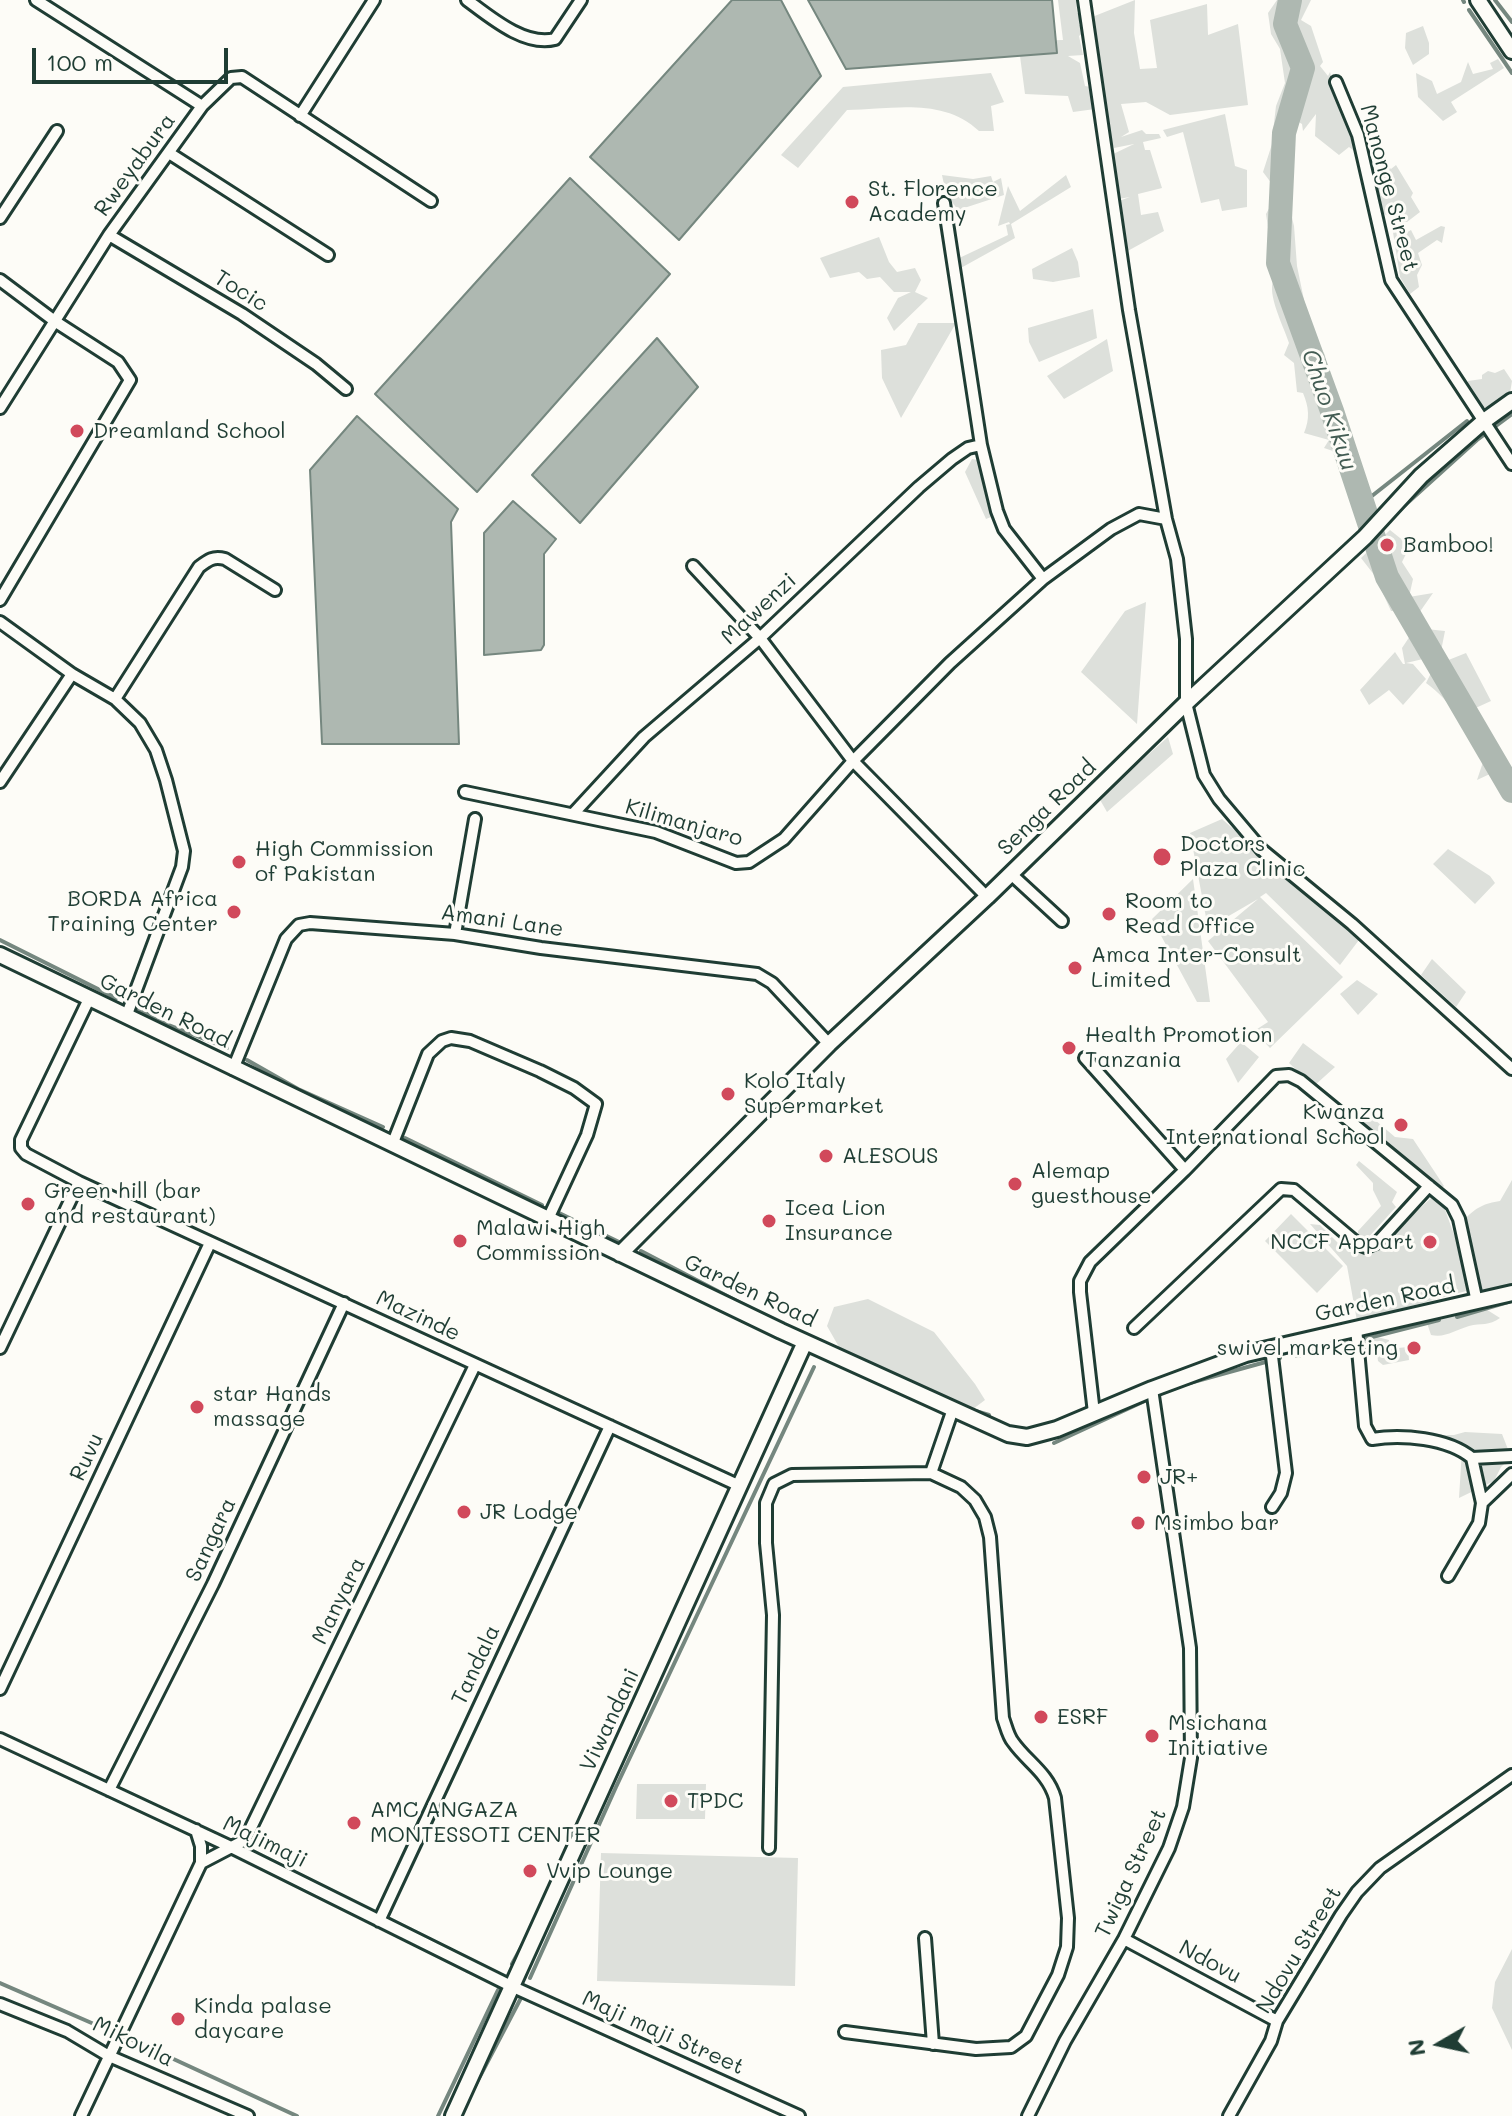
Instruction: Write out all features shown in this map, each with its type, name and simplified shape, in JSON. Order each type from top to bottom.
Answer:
[{"type":"street","points":[[36,0],[202,106]]},
{"type":"street","points":[[300,116],[374,0]]},
{"type":"street","points":[[467,0],[516,31],[544,42],[555,39],[578,5]]},
{"type":"street","points":[[1084,0],[1129,310],[1166,519],[1177,559],[1186,639],[1186,703],[1199,759],[1210,787],[1262,850],[1352,924],[1512,1069]]},
{"type":"street","points":[[1478,0],[1512,51]]},
{"type":"street","name":"Rweyabura","points":[[0,408],[109,235],[202,106],[231,78],[242,77],[431,201]]},
{"type":"street","name":"Manonge Street","points":[[1336,82],[1358,135],[1391,280],[1512,464]]},
{"type":"street","points":[[0,218],[57,131]]},
{"type":"street","points":[[169,153],[328,255]]},
{"type":"street","points":[[944,203],[981,445],[997,511],[1004,529],[1043,579]]},
{"type":"street","name":"Tocic","points":[[109,235],[242,314],[316,364],[346,389]]},
{"type":"street","points":[[0,280],[56,322],[118,362],[130,380],[0,600]]},
{"type":"street","name":"Senga Road","points":[[620,1254],[829,1044],[987,897],[1186,703],[1365,537],[1421,476],[1512,401]]},
{"type":"street","name":"Mawenzi","points":[[573,814],[644,737],[760,638],[919,487],[960,454],[981,445]]},
{"type":"street","name":"Kilimanjaro","points":[[465,792],[656,832],[736,863],[749,862],[784,839],[853,761],[950,663],[1043,579],[1111,529],[1139,514],[1166,519]]},
{"type":"street","points":[[115,699],[191,579],[209,559],[225,559],[275,590]]},
{"type":"street","points":[[693,566],[760,638],[853,761],[987,897]]},
{"type":"street","points":[[0,622],[72,674],[115,699],[140,723],[156,750],[184,851],[177,887],[126,1017]]},
{"type":"street","points":[[0,782],[72,674]]},
{"type":"street","points":[[455,934],[475,819]]},
{"type":"street","points":[[1011,874],[1062,921]]},
{"type":"street","name":"Amani Lane","points":[[233,1069],[286,939],[299,925],[325,923],[455,934],[541,948],[757,974],[772,983],[829,1044]]},
{"type":"street","name":"Garden Road","points":[[0,955],[805,1342],[1008,1434],[1027,1437],[1057,1429],[1246,1354],[1512,1293]]},
{"type":"street","name":"Mazinde","points":[[89,999],[21,1144],[26,1154],[210,1243],[740,1486]]},
{"type":"street","points":[[392,1145],[428,1054],[442,1041],[461,1038],[540,1071],[574,1088],[596,1104],[587,1135],[548,1219]]},
{"type":"street","points":[[1085,1058],[1185,1170]]},
{"type":"street","points":[[1094,1413],[1080,1292],[1084,1271],[1271,1080],[1289,1075],[1301,1081],[1429,1186],[1456,1212],[1477,1302]]},
{"type":"street","points":[[0,1348],[79,1182]]},
{"type":"street","points":[[1134,1328],[1281,1189],[1294,1190],[1358,1244],[1366,1247],[1378,1242],[1429,1186]]},
{"type":"street","name":"Ruvu","points":[[0,1689],[210,1243]]},
{"type":"street","name":"Sangara","points":[[109,1790],[213,1584],[344,1303]]},
{"type":"street","points":[[1356,1328],[1365,1426],[1372,1439],[1426,1439],[1446,1443],[1472,1458],[1512,1456]]},
{"type":"street","name":"Viwandani","points":[[453,2116],[805,1342]]},
{"type":"street","points":[[1271,1348],[1286,1473],[1281,1493],[1272,1507]]},
{"type":"street","name":"Manyara","points":[[231,1847],[245,1840],[475,1365]]},
{"type":"street","name":"Twiga Street","points":[[1028,2116],[1065,2041],[1124,1939],[1169,1848],[1183,1807],[1191,1758],[1190,1648],[1152,1389]]},
{"type":"street","points":[[931,1473],[953,1409]]},
{"type":"street","name":"Tandala","points":[[379,1921],[610,1426]]},
{"type":"street","points":[[1448,1576],[1479,1523],[1482,1503],[1472,1458]]},
{"type":"street","points":[[769,1848],[773,1615],[766,1543],[768,1493],[782,1478],[792,1475],[931,1473],[961,1487],[975,1500],[985,1517],[990,1537],[1003,1718],[1011,1740],[1052,1786],[1068,1918],[1067,1947],[1058,1975],[1020,2043],[1001,2049],[976,2049],[845,2032]]},
{"type":"street","points":[[1482,1503],[1512,1474]]},
{"type":"street","name":"Majimaji","points":[[0,1739],[196,1830],[511,1986]]},
{"type":"street","name":"Ndovu Street","points":[[1229,2116],[1271,2041],[1277,2021],[1357,1892],[1380,1868],[1512,1775]]},
{"type":"street","points":[[81,2116],[201,1863],[201,1846],[196,1830]]},
{"type":"street","points":[[201,1863],[231,1847]]},
{"type":"street","points":[[925,1938],[933,2044]]},
{"type":"street","name":"Ndovu","points":[[1124,1939],[1277,2021]]},
{"type":"street","name":"Maji maji Street","points":[[511,1986],[799,2116]]},
{"type":"street","name":"Mikovila","points":[[0,2004],[67,2031],[109,2056],[241,2115]]},
{"type":"shaded area","points":[[732,0],[781,0],[821,76],[679,240],[590,157]]},
{"type":"shaded area","points":[[808,0],[1052,0],[1057,53],[846,69]]},
{"type":"shaded area","points":[[1058,0],[1076,0],[1077,13],[1080,13],[1079,25],[1083,25],[1084,32],[1079,36],[1083,55],[1068,56],[1080,63],[1085,86],[1096,88],[1087,19],[1135,0],[1134,33],[1140,69],[1157,68],[1150,20],[1207,4],[1208,35],[1238,24],[1248,105],[1170,115],[1146,102],[1121,104],[1129,132],[1121,137],[1142,130],[1146,134],[1159,134],[1161,138],[1143,142],[1145,150],[1150,150],[1162,188],[1138,194],[1141,215],[1158,212],[1164,231],[1124,253],[1113,203],[1130,197],[1113,200],[1107,157],[1134,144],[1114,148],[1111,141],[1105,143],[1096,92],[1095,109],[1073,112],[1068,96],[1025,94],[1018,41],[1063,40]]},
{"type":"shaded area","points":[[1277,0],[1311,0],[1301,20],[1311,26],[1323,62],[1320,66],[1328,76],[1330,72],[1336,93],[1354,105],[1359,124],[1353,133],[1364,137],[1358,154],[1349,147],[1339,155],[1315,136],[1316,114],[1303,131],[1302,124],[1295,120],[1287,136],[1272,140],[1276,106],[1285,83],[1280,49],[1271,34],[1268,13]]},
{"type":"shaded area","points":[[1423,26],[1429,54],[1413,65],[1405,48],[1406,33]]},
{"type":"shaded area","points":[[1498,59],[1504,68],[1451,102],[1457,112],[1443,121],[1418,97],[1416,73],[1432,81],[1437,94],[1461,82],[1468,62],[1473,74],[1493,69],[1490,63]]},
{"type":"shaded area","points":[[991,73],[1004,102],[991,106],[994,131],[979,131],[965,120],[933,109],[847,110],[798,168],[781,155],[843,87]]},
{"type":"shaded area","points":[[1225,114],[1235,166],[1247,170],[1247,207],[1222,211],[1219,199],[1201,203],[1183,132],[1167,137],[1163,130]]},
{"type":"shaded area","points":[[1290,140],[1282,160],[1282,176],[1294,226],[1297,266],[1309,324],[1325,355],[1332,403],[1343,420],[1365,479],[1350,486],[1333,451],[1324,448],[1329,440],[1304,433],[1308,418],[1307,403],[1303,393],[1297,392],[1294,363],[1284,355],[1289,343],[1272,293],[1274,279],[1266,214],[1278,192],[1263,172],[1272,144]]},
{"type":"shaded area","points":[[1386,164],[1391,169],[1396,165],[1413,193],[1411,197],[1420,212],[1407,222],[1397,222],[1383,213],[1371,177]]},
{"type":"shaded area","points":[[942,175],[973,179],[991,176],[993,182],[1001,178],[1004,195],[958,210],[946,194]]},
{"type":"shaded area","points":[[1066,175],[1071,187],[1011,224],[1015,238],[959,269],[955,260],[1008,235],[1006,225],[1009,222],[998,226],[1008,186],[1020,211]]},
{"type":"shaded area","points":[[570,178],[670,274],[477,492],[375,394]]},
{"type":"shaded area","points":[[1392,226],[1396,226],[1397,238],[1411,230],[1416,240],[1441,226],[1445,227],[1442,243],[1437,240],[1418,253],[1422,265],[1417,275],[1419,287],[1410,294],[1400,277]]},
{"type":"shaded area","points":[[879,237],[889,262],[897,272],[915,268],[921,280],[915,292],[928,298],[894,331],[887,318],[898,298],[911,292],[894,292],[880,277],[867,279],[859,272],[830,278],[820,258]]},
{"type":"shaded area","points":[[1072,248],[1080,277],[1053,282],[1033,279],[1032,269]]},
{"type":"shaded area","points":[[1093,309],[1097,338],[1039,362],[1029,342],[1028,328]]},
{"type":"shaded area","points":[[918,323],[956,323],[901,418],[882,378],[881,350],[906,345]]},
{"type":"shaded area","points":[[657,338],[698,387],[580,523],[532,475]]},
{"type":"shaded area","points":[[1107,339],[1113,371],[1064,399],[1047,376]]},
{"type":"shaded area","points":[[1504,369],[1512,381],[1509,399],[1502,398],[1488,407],[1478,407],[1465,387],[1468,381],[1482,379],[1488,371],[1495,373]]},
{"type":"shaded area","points":[[357,416],[458,509],[451,522],[459,744],[322,744],[310,470]]},
{"type":"shaded area","points":[[972,459],[984,461],[996,515],[986,519],[965,472]]},
{"type":"shaded area","points":[[513,501],[556,539],[544,554],[544,645],[541,650],[484,655],[484,533]]},
{"type":"shaded area","points":[[1390,530],[1410,546],[1402,562],[1413,579],[1409,597],[1433,593],[1419,613],[1426,629],[1445,631],[1441,651],[1446,661],[1466,653],[1491,701],[1469,711],[1505,775],[1497,781],[1492,773],[1477,780],[1484,759],[1459,717],[1426,683],[1431,673],[1423,659],[1406,663],[1413,664],[1426,679],[1403,705],[1389,690],[1369,705],[1360,690],[1395,652],[1405,664],[1402,648],[1410,636],[1395,611],[1391,611],[1375,576],[1361,558]]},
{"type":"shaded area","points":[[1146,602],[1137,724],[1081,672],[1125,611]]},
{"type":"shaded area","points":[[1168,737],[1173,754],[1107,812],[1099,798]]},
{"type":"shaded area","points":[[1222,819],[1359,940],[1340,965],[1266,893],[1260,897],[1343,977],[1270,1048],[1254,1031],[1268,1022],[1208,941],[1258,899],[1208,928],[1190,833]]},
{"type":"shaded area","points":[[1448,849],[1490,876],[1495,883],[1475,904],[1433,864]]},
{"type":"shaded area","points":[[1193,879],[1210,1002],[1197,1002],[1152,919]]},
{"type":"shaded area","points":[[1432,959],[1466,992],[1456,1007],[1421,975]]},
{"type":"shaded area","points":[[1357,980],[1378,994],[1358,1015],[1340,994]]},
{"type":"shaded area","points":[[1241,1042],[1259,1057],[1238,1083],[1226,1059]]},
{"type":"shaded area","points":[[1303,1043],[1335,1067],[1314,1086],[1289,1063]]},
{"type":"shaded area","points":[[1368,1114],[1395,1137],[1413,1139],[1444,1186],[1440,1190],[1360,1126]]},
{"type":"shaded area","points":[[1359,1161],[1397,1192],[1392,1202],[1396,1207],[1366,1240],[1358,1238],[1358,1231],[1381,1206],[1373,1183],[1356,1165]]},
{"type":"shaded area","points":[[1512,1180],[1512,1287],[1507,1294],[1478,1293],[1465,1272],[1466,1291],[1357,1321],[1347,1266],[1310,1224],[1320,1225],[1343,1248],[1370,1255],[1431,1198],[1444,1207],[1456,1240],[1455,1232],[1464,1220],[1479,1207],[1500,1201]]},
{"type":"shaded area","points":[[1291,1214],[1343,1266],[1317,1293],[1265,1241]]},
{"type":"shaded area","points":[[868,1299],[934,1332],[985,1400],[973,1409],[839,1347],[827,1326],[834,1307]]},
{"type":"shaded area","points":[[1481,1306],[1500,1318],[1446,1335],[1431,1335],[1427,1323],[1434,1314]]},
{"type":"shaded area","points":[[1370,1335],[1389,1340],[1388,1349],[1408,1347],[1409,1360],[1383,1365],[1378,1361],[1377,1353],[1371,1352],[1367,1338]]},
{"type":"shaded area","points":[[1465,1432],[1502,1434],[1511,1457],[1494,1481],[1459,1498],[1462,1450],[1456,1442],[1423,1435]]},
{"type":"shaded area","name":"TPDC","points":[[637,1784],[706,1784],[705,1819],[636,1819]]},
{"type":"shaded area","points":[[601,1853],[798,1858],[795,1986],[597,1981]]},
{"type":"shaded area","points":[[1512,1949],[1512,2050],[1492,2008],[1495,1982]]},
{"type":"waterway","name":"Chuo Kikuu","points":[[1290,0],[1285,24],[1303,68],[1284,133],[1278,263],[1332,411],[1387,577],[1512,791]]},
{"type":"waterway","points":[[1495,0],[1512,22]]},
{"type":"waterway","points":[[1469,10],[1512,73]]},
{"type":"waterway","points":[[1487,410],[1497,403]]},
{"type":"waterway","points":[[1393,516],[1477,440],[1512,414]]},
{"type":"waterway","points":[[1363,503],[1467,421]]},
{"type":"waterway","points":[[0,940],[116,998]]},
{"type":"waterway","points":[[138,1008],[156,1020],[227,1048]]},
{"type":"waterway","points":[[247,1060],[298,1089],[383,1127]]},
{"type":"waterway","points":[[405,1138],[542,1205]]},
{"type":"waterway","points":[[557,1212],[619,1242]]},
{"type":"waterway","points":[[641,1251],[775,1321]]},
{"type":"waterway","points":[[1457,1317],[1512,1301]]},
{"type":"waterway","points":[[1297,1356],[1439,1320]]},
{"type":"waterway","points":[[1173,1389],[1280,1358]]},
{"type":"waterway","points":[[530,1978],[616,1787],[814,1367]]},
{"type":"waterway","points":[[748,1451],[776,1390]]},
{"type":"waterway","points":[[1054,1443],[1149,1399]]},
{"type":"waterway","points":[[972,1410],[989,1415]]},
{"type":"waterway","points":[[543,1901],[558,1869]]},
{"type":"waterway","points":[[512,1964],[528,1935]]},
{"type":"waterway","points":[[0,1983],[110,2031]]},
{"type":"waterway","points":[[438,2116],[498,1990]]},
{"type":"waterway","points":[[466,2103],[522,1996]]},
{"type":"waterway","points":[[128,2038],[297,2116]]},
{"type":"place","name":"St. Florence Academy","points":[[852,202]]},
{"type":"place","name":"Dreamland School","points":[[77,431]]},
{"type":"place","name":"Bamboo!","points":[[1387,545]]},
{"type":"place","name":"Doctors Plaza Clinic","points":[[1162,857]]},
{"type":"place","name":"High Commission of Pakistan","points":[[239,862]]},
{"type":"place","name":"BORDA Africa Training Center","points":[[234,912]]},
{"type":"place","name":"Room to Read Office","points":[[1109,914]]},
{"type":"place","name":"Amca Inter-Consult Limited","points":[[1075,968]]},
{"type":"place","name":"Health Promotion Tanzania","points":[[1069,1048]]},
{"type":"place","name":"Kolo Italy Supermarket","points":[[728,1094]]},
{"type":"place","name":"Kwanza International School","points":[[1401,1125]]},
{"type":"place","name":"ALESOUS","points":[[826,1156]]},
{"type":"place","name":"Alemap guesthouse","points":[[1015,1184]]},
{"type":"place","name":"Green hill (bar and restaurant)","points":[[28,1204]]},
{"type":"place","name":"Icea Lion Insurance","points":[[769,1221]]},
{"type":"place","name":"Malawi High Commission","points":[[460,1241]]},
{"type":"place","name":"NCCF Appart","points":[[1430,1242]]},
{"type":"place","name":"swivel marketing","points":[[1414,1348]]},
{"type":"place","name":"star Hands massage","points":[[197,1407]]},
{"type":"place","name":"JR+","points":[[1144,1477]]},
{"type":"place","name":"JR Lodge","points":[[464,1512]]},
{"type":"place","name":"Msimbo bar","points":[[1138,1523]]},
{"type":"place","name":"ESRF","points":[[1041,1717]]},
{"type":"place","name":"Msichana Initiative","points":[[1152,1736]]},
{"type":"place","name":"TPDC","points":[[671,1801]]},
{"type":"place","name":"AMC ANGAZA MONTESSOTI CENTER","points":[[354,1823]]},
{"type":"place","name":"Vvip Lounge","points":[[530,1871]]},
{"type":"place","name":"Kinda palase daycare","points":[[178,2019]]}]
